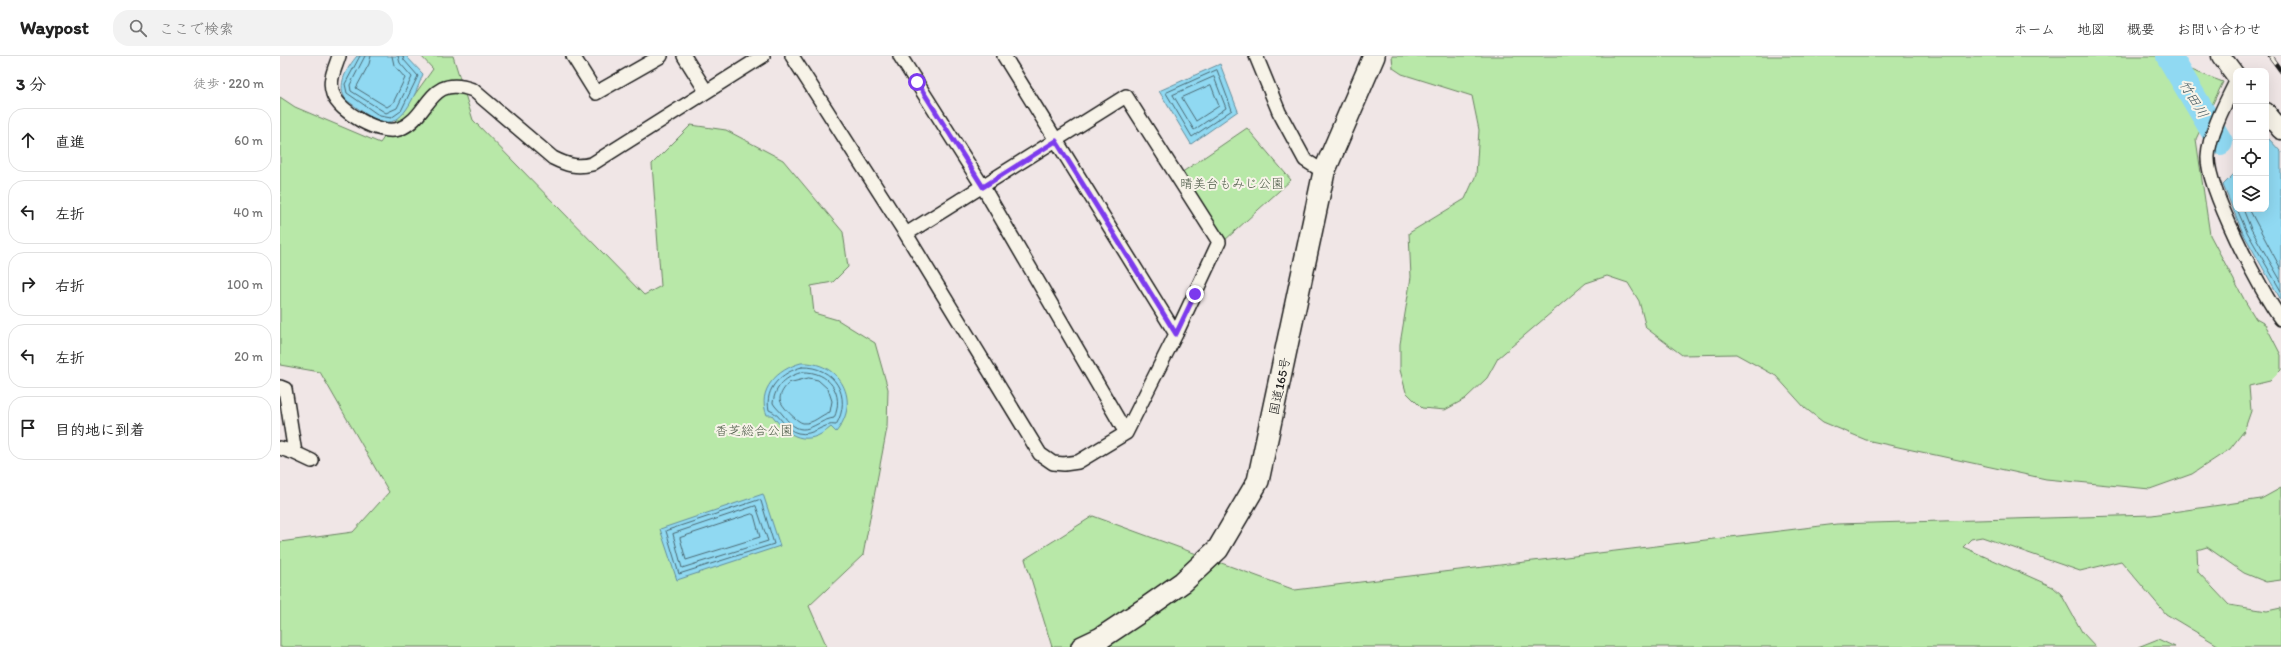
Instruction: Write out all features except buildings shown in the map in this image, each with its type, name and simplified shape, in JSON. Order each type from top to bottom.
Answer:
[{"type":"highway","name":"国道165号","points":[[1082,647],[1101,638],[1183,582],[1212,555],[1226,536],[1258,481],[1324,172],[1374,56]]},
{"type":"main road","points":[[2221,56],[2233,72]]},
{"type":"main road","points":[[2269,116],[2281,130]]},
{"type":"street","points":[[339,56],[332,71],[331,84],[333,94],[338,103],[373,127],[384,130],[403,127],[416,119],[426,102],[437,92],[448,87],[463,86],[474,90],[553,158],[568,165],[581,167],[592,164],[763,56]]},
{"type":"street","points":[[573,56],[596,93],[662,56]]},
{"type":"street","points":[[684,56],[706,91]]},
{"type":"street","points":[[792,56],[906,234],[1040,454],[1053,463],[1064,464],[1078,462],[1126,433],[1176,334],[1219,242],[1126,96],[906,234]]},
{"type":"street","points":[[900,56],[983,187],[1126,433]]},
{"type":"street","points":[[1004,56],[1176,334]]},
{"type":"street","points":[[1256,56],[1279,112],[1304,160],[1324,172]]},
{"type":"street","points":[[2233,88],[2218,118],[2208,155],[2211,179],[2249,265],[2281,319]]},
{"type":"street","points":[[280,386],[285,389],[295,453]]},
{"type":"street","points":[[280,448],[312,461]]},
{"type":"green space","name":"香芝総合公園","points":[[421,56],[453,56],[473,120],[644,295],[661,286],[652,164],[691,125],[726,130],[783,160],[843,232],[848,267],[833,282],[811,286],[814,313],[838,320],[875,343],[888,389],[887,428],[863,555],[809,606],[827,647],[280,647],[280,542],[353,532],[389,492],[320,372],[280,365],[280,97],[295,107],[380,143],[433,69]]},
{"type":"green space","points":[[1392,56],[2175,56],[2181,66],[2223,82],[2196,139],[2210,235],[2256,319],[2265,324],[2281,355],[2281,370],[2270,381],[2249,386],[2251,411],[2244,431],[2230,449],[2192,474],[2150,489],[2046,479],[1866,440],[1823,422],[1805,408],[1776,376],[1736,354],[1682,355],[1646,328],[1639,301],[1628,283],[1607,276],[1586,283],[1498,358],[1487,378],[1465,399],[1445,410],[1422,408],[1406,392],[1400,370],[1400,344],[1411,277],[1409,233],[1465,199],[1476,175],[1479,130],[1472,96],[1402,74],[1393,68]]},
{"type":"green space","name":"晴美台もみじ公園","points":[[1247,128],[1291,180],[1224,241],[1181,173]]},
{"type":"green space","points":[[2281,488],[2281,580],[2266,582],[2244,573],[2207,547],[2197,550],[2198,572],[2229,605],[2267,611],[2281,608],[2281,647],[2221,647],[2166,614],[2121,561],[2080,571],[1982,537],[1971,539],[1963,547],[2053,587],[2061,594],[2082,632],[2096,647],[1052,647],[1025,559],[1093,516],[1295,590],[1837,524],[2152,515],[2261,499]]},
{"type":"green space","points":[[2158,639],[2175,647],[2138,647]]},
{"type":"water","points":[[357,56],[406,56],[423,74],[414,97],[404,113],[398,118],[391,122],[379,121],[346,100],[343,94],[342,83],[346,71]]},
{"type":"water","points":[[1220,64],[1238,111],[1191,144],[1159,91]]},
{"type":"water","points":[[2269,139],[2281,152],[2281,300],[2243,233],[2234,212],[2269,212]]},
{"type":"water","points":[[2233,175],[2233,209],[2223,185]]},
{"type":"water","points":[[801,363],[815,364],[827,369],[836,376],[843,385],[847,396],[847,408],[844,420],[836,432],[831,427],[814,437],[798,437],[785,429],[772,415],[767,415],[764,406],[764,397],[771,382],[784,370]]},
{"type":"water","points":[[763,494],[780,546],[677,580],[660,529]]},
{"type":"waterway","name":"竹田川","points":[[2169,56],[2220,142]]},
{"type":"railway","points":[[2270,56],[2281,71]]},
{"type":"route","points":[[917,82],[983,187],[1056,141],[1176,334],[1195,294]]}]
